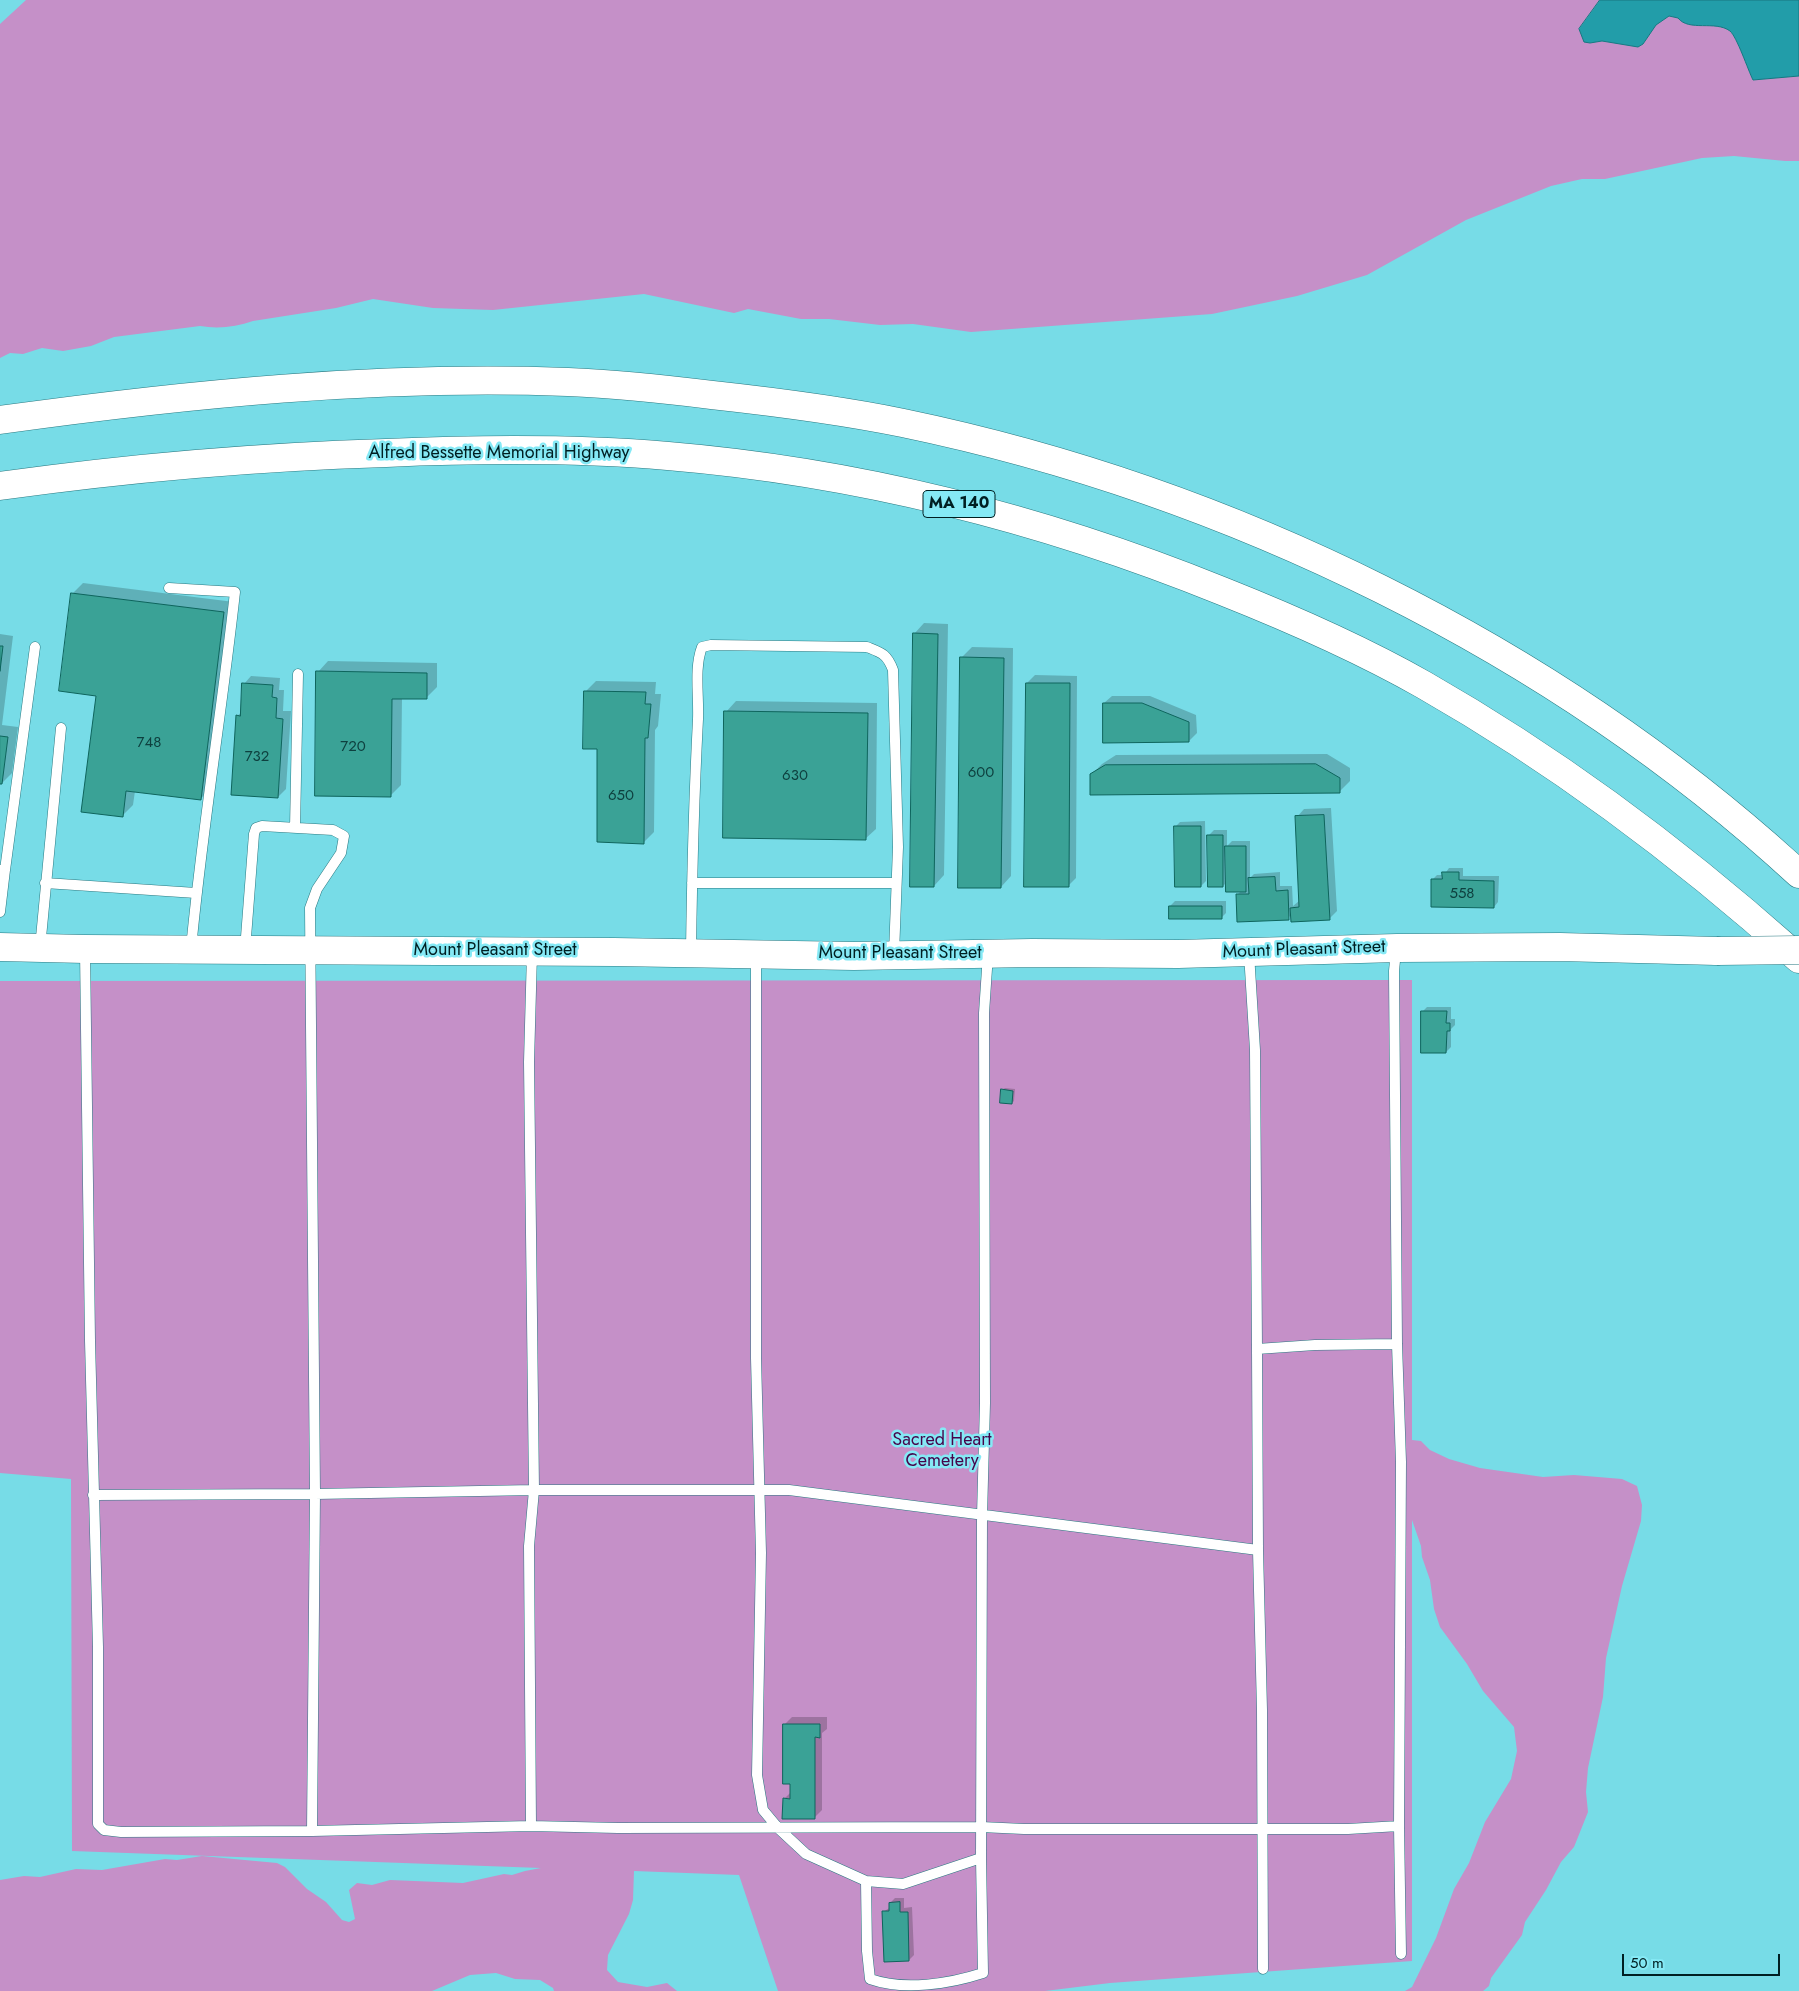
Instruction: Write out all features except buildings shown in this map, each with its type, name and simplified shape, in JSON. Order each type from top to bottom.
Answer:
[{"type":"main road","points":[[0,420],[153,401],[279,389],[403,383],[569,382],[681,391],[801,406],[901,423],[996,445],[1094,474],[1195,509],[1313,556],[1411,605],[1510,661],[1605,721],[1686,780],[1799,874]]},
{"type":"main road","name":"Alfred Bessette Memorial Highway","points":[[0,486],[135,470],[288,458],[424,451],[546,450],[666,456],[782,469],[880,486],[981,510],[1086,541],[1196,580],[1307,627],[1420,683],[1533,751],[1627,817],[1705,877],[1799,959]]},
{"type":"main road","name":"Mount Pleasant Street","points":[[0,947],[40,949],[894,955],[1178,954],[1396,948],[1560,947],[1717,951],[1799,950]]},
{"type":"lane","points":[[169,588],[235,592],[223,698],[196,893],[192,949]]},
{"type":"lane","points":[[691,953],[698,657],[702,647],[711,645],[867,647],[889,658],[893,670],[898,846],[894,955]]},
{"type":"lane","points":[[0,912],[3,870],[35,647]]},
{"type":"lane","points":[[295,828],[298,674]]},
{"type":"lane","points":[[40,949],[61,728]]},
{"type":"lane","points":[[246,950],[254,834],[256,828],[262,826],[333,830],[344,836],[341,853],[317,889],[310,908],[310,1138],[315,1494],[312,1831]]},
{"type":"lane","points":[[45,883],[196,893]]},
{"type":"lane","points":[[692,883],[896,883]]},
{"type":"lane","points":[[1396,948],[1394,971],[1401,1462],[1400,1954]]},
{"type":"lane","points":[[85,949],[93,1495],[98,1647],[98,1824],[104,1830],[121,1832],[312,1831],[532,1826],[618,1828],[1348,1829],[1399,1826]]},
{"type":"lane","points":[[532,952],[529,1072],[534,1490],[529,1546],[532,1826]]},
{"type":"lane","points":[[1249,952],[1255,1050],[1258,1550],[1262,1710],[1264,1969]]},
{"type":"lane","points":[[756,954],[756,1358],[761,1553],[757,1775],[763,1810],[778,1828],[806,1854],[866,1881],[903,1884],[981,1858]]},
{"type":"lane","points":[[866,1881],[867,1952],[870,1979],[887,1984],[925,1984],[971,1977],[983,1973],[981,1827],[983,1738],[982,1516],[985,1403],[984,1013],[988,954]]},
{"type":"lane","points":[[1257,1349],[1315,1345],[1398,1344]]},
{"type":"lane","points":[[93,1495],[315,1494],[534,1490],[789,1490],[982,1516],[1186,1539],[1258,1550]]},
{"type":"green space","points":[[26,0],[1600,0],[1579,29],[1590,43],[1602,41],[1638,47],[1643,44],[1656,25],[1669,16],[1679,18],[1689,24],[1718,26],[1730,31],[1753,80],[1799,76],[1799,161],[1734,156],[1702,158],[1605,179],[1582,179],[1551,186],[1466,220],[1367,275],[1297,296],[1212,314],[971,332],[913,324],[880,325],[829,319],[801,319],[748,309],[734,313],[644,294],[493,310],[433,308],[373,299],[336,308],[253,321],[234,326],[200,326],[114,337],[91,346],[63,351],[42,348],[23,354],[10,353],[0,358],[0,24]]},
{"type":"green space","name":"Sacred Heart Cemetery","points":[[1412,980],[1412,1440],[1421,1441],[1430,1450],[1449,1459],[1480,1468],[1543,1477],[1574,1475],[1622,1479],[1637,1486],[1642,1505],[1641,1521],[1622,1586],[1606,1658],[1603,1697],[1588,1768],[1586,1792],[1588,1812],[1574,1847],[1561,1862],[1546,1890],[1525,1922],[1522,1935],[1491,1978],[1489,1986],[1483,1991],[1405,1991],[1412,1987],[1436,1938],[1454,1889],[1469,1863],[1485,1822],[1511,1779],[1517,1751],[1514,1727],[1483,1691],[1467,1664],[1440,1627],[1434,1609],[1430,1580],[1412,1520],[1412,1961],[1110,1983],[1045,1991],[778,1991],[739,1875],[634,1871],[633,1900],[629,1914],[608,1955],[607,1970],[618,1982],[647,1987],[667,1983],[677,1991],[554,1991],[553,1988],[540,1980],[515,1979],[496,1973],[470,1975],[432,1991],[0,1991],[0,1880],[24,1876],[40,1877],[76,1869],[102,1870],[165,1859],[177,1860],[202,1856],[277,1863],[285,1867],[307,1889],[326,1902],[342,1920],[349,1922],[355,1919],[349,1890],[357,1883],[372,1885],[390,1880],[463,1883],[541,1868],[72,1851],[71,1479],[0,1473],[0,981]]},
{"type":"water","points":[[1600,0],[1799,0],[1799,76],[1753,80],[1730,31],[1717,26],[1689,24],[1669,16],[1656,25],[1643,44],[1638,47],[1602,41],[1584,42],[1579,29]]}]
